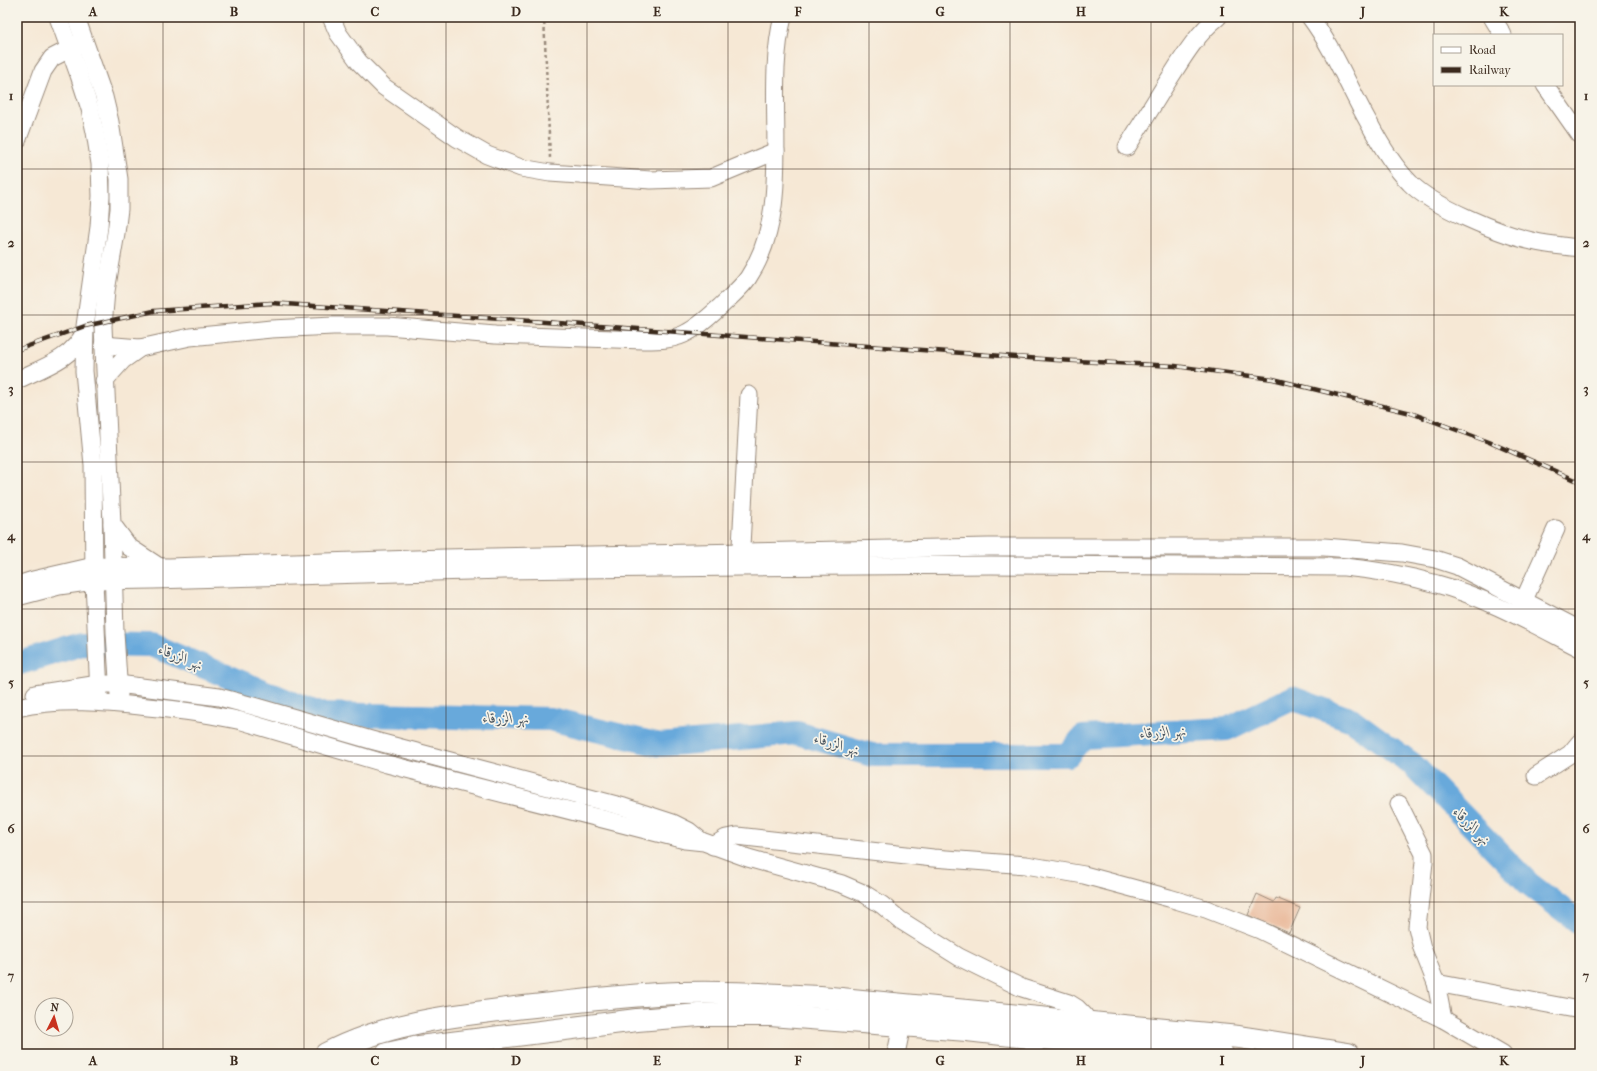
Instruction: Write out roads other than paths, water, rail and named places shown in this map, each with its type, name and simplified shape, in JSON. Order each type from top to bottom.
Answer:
[{"type":"main road","points":[[326,1054],[340,1046],[374,1033],[434,1018],[599,998],[658,994],[766,994],[820,997],[1019,1017],[1088,1033],[1120,1048],[1222,1054]]},
{"type":"main road","points":[[387,1054],[419,1047],[637,1020],[699,1015],[770,1015],[902,1025],[1035,1046],[1088,1033],[1140,1027],[1238,1046],[1348,1054]]},
{"type":"street","points":[[58,17],[77,45],[104,97],[110,122],[119,180],[118,221],[106,291],[103,326],[104,381],[112,524],[114,610],[119,704]]},
{"type":"street","points":[[76,17],[77,45],[96,132],[100,164],[101,196],[99,227],[86,329],[84,370],[93,464],[94,573],[100,702]]},
{"type":"street","points":[[331,17],[338,33],[359,62],[384,87],[457,138],[487,155],[521,168],[550,173],[651,180],[711,178],[776,152]]},
{"type":"street","points":[[103,345],[140,348],[190,337],[271,329],[333,326],[387,326],[495,335],[644,340],[668,339],[688,333],[734,294],[748,279],[759,260],[767,238],[774,204],[776,152],[776,57],[782,17]]},
{"type":"street","points":[[1127,147],[1179,64],[1198,37],[1208,25],[1218,17]]},
{"type":"street","points":[[1310,17],[1327,44],[1369,124],[1395,166],[1411,184],[1431,199],[1463,216],[1496,230],[1532,241],[1580,248]]},
{"type":"street","points":[[1492,17],[1502,34]]},
{"type":"street","points":[[17,141],[43,71],[52,58],[77,45]]},
{"type":"street","points":[[1546,86],[1580,135]]},
{"type":"street","points":[[17,380],[66,356],[75,347],[86,329],[103,326]]},
{"type":"street","points":[[104,381],[123,360],[140,348]]},
{"type":"street","points":[[59,360],[70,361],[84,370]]},
{"type":"street","points":[[739,560],[749,395]]},
{"type":"street","points":[[112,524],[129,547],[156,573]]},
{"type":"street","points":[[1517,616],[1556,529]]},
{"type":"street","points":[[17,585],[94,573],[504,570],[989,547],[1324,547],[1402,553],[1457,566],[1580,630]]},
{"type":"street","points":[[989,547],[991,564]]},
{"type":"street","points":[[739,560],[1344,567],[1387,572],[1438,584],[1476,597],[1580,648]]},
{"type":"street","points":[[17,597],[59,586],[94,573]]},
{"type":"street","points":[[114,610],[124,595],[156,573]]},
{"type":"street","points":[[17,699],[47,692],[99,684],[118,684],[213,696],[630,809],[673,823],[689,830],[708,844]]},
{"type":"street","points":[[17,708],[51,702],[100,702],[201,713],[242,721],[387,764],[679,839],[708,844],[762,862],[842,884],[863,893],[882,905],[900,920],[959,957],[1022,988],[1069,1003],[1081,1011],[1088,1033]]},
{"type":"street","points":[[1536,776],[1570,754],[1580,742]]},
{"type":"street","points":[[1400,804],[1424,854],[1417,927],[1422,948],[1436,983],[1443,1019]]},
{"type":"street","points":[[708,844],[738,836],[933,858],[1026,865],[1084,874],[1206,909],[1260,930],[1443,1019],[1503,1054]]},
{"type":"street","points":[[1436,983],[1580,1010]]},
{"type":"street","points":[[1019,1017],[1028,1007],[1029,1000],[1027,993],[1022,988]]},
{"type":"street","points":[[896,1054],[902,1025]]},
{"type":"waterway","name":"نهر الزرقاء","points":[[17,664],[82,644],[151,645],[319,714],[550,719],[660,745],[797,733],[872,755],[1068,755],[1083,737],[1227,729],[1292,698],[1352,720],[1412,764],[1528,883],[1580,923]]},
{"type":"railway","points":[[17,350],[85,326],[154,311],[271,303],[1056,360],[1175,366],[1273,379],[1411,413],[1489,442],[1580,482]]}]
